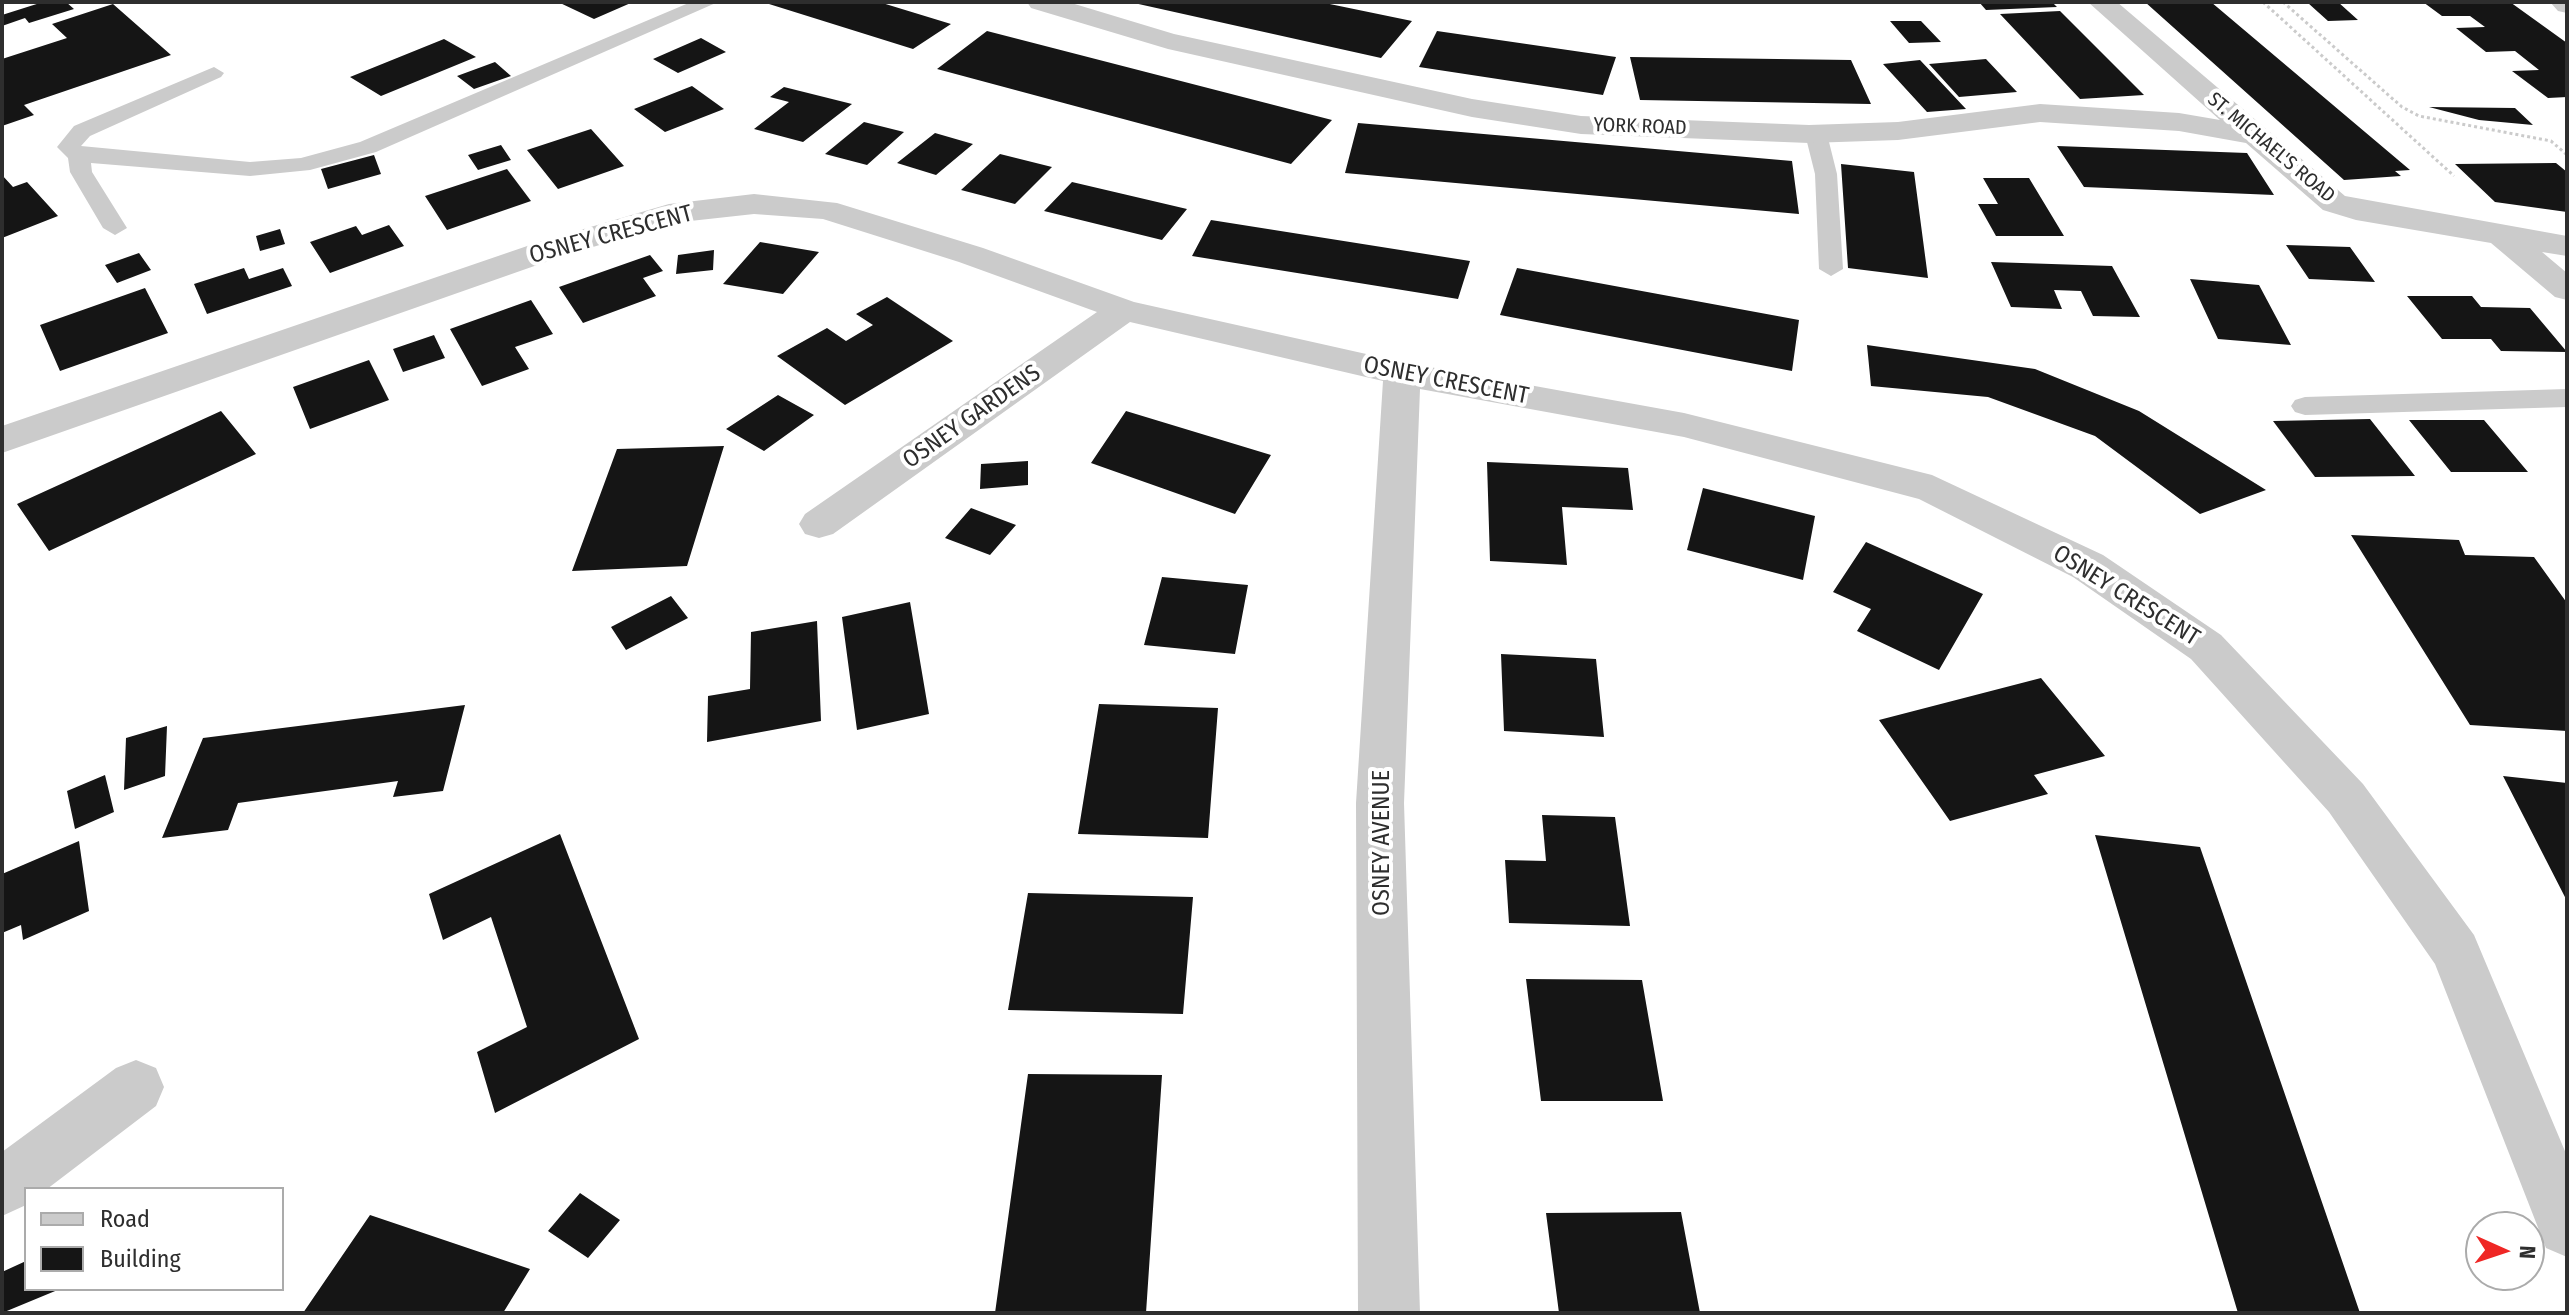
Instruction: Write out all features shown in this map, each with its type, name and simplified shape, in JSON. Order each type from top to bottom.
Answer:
[{"type":"street","name":"YORK ROAD","points":[[1040,2],[1168,41],[1472,108],[1581,125],[1816,134],[1898,131],[1978,118],[2040,113],[2179,122],[2252,135]]},
{"type":"street","name":"ST. MICHAEL'S ROAD","points":[[2101,2],[2334,203],[2356,210],[2567,246]]},
{"type":"street","name":"OSNEY CRESCENT","points":[[2,440],[548,250],[669,214],[754,204],[826,210],[971,255],[1124,310],[1402,374],[1684,425],[1932,489],[2088,566],[2206,647],[2346,798],[2456,951],[2567,1227]]},
{"type":"street","points":[[2515,238],[2567,290]]},
{"type":"street","name":"OSNEY GARDENS","points":[[819,524],[1124,310]]},
{"type":"street","name":"OSNEY AVENUE","points":[[1389,1313],[1380,803],[1402,374]]},
{"type":"street","points":[[2,1187],[136,1087]]},
{"type":"lane","points":[[214,73],[82,131],[68,147],[79,155],[250,169],[302,165],[368,147],[708,2]]},
{"type":"lane","points":[[1816,134],[1826,174],[1831,269]]},
{"type":"lane","points":[[79,155],[81,172],[115,228]]},
{"type":"lane","points":[[2305,406],[2567,398]]},
{"type":"path","points":[[2263,2],[2515,238]]},
{"type":"path","points":[[2283,2],[2402,107],[2419,116],[2551,141],[2567,155]]},
{"type":"building","points":[[43,2],[66,2],[74,9],[29,23],[25,18],[2,26],[2,15]]},
{"type":"building","points":[[558,2],[633,2],[594,19]]},
{"type":"building","points":[[879,2],[951,24],[913,49],[769,4]]},
{"type":"building","points":[[1320,2],[1412,21],[1381,58],[1134,3]]},
{"type":"building","points":[[1979,2],[2052,2],[2057,7],[1986,10]]},
{"type":"building","points":[[2145,2],[2211,2],[2410,170],[2395,171],[2401,176],[2344,180]]},
{"type":"building","points":[[2338,2],[2358,20],[2328,21],[2308,3]]},
{"type":"building","points":[[2423,2],[2510,2],[2567,43],[2567,97],[2548,98],[2512,71],[2539,70],[2515,51],[2486,52],[2456,28],[2485,27],[2470,16],[2442,16]]},
{"type":"building","points":[[113,4],[171,55],[24,105],[34,115],[2,126],[2,59],[67,38],[52,24]]},
{"type":"building","points":[[2060,11],[2144,95],[2080,99],[2000,14]]},
{"type":"building","points":[[1890,21],[1921,21],[1941,42],[1909,43]]},
{"type":"building","points":[[987,31],[1332,120],[1291,164],[937,69]]},
{"type":"building","points":[[1437,31],[1616,57],[1603,95],[1419,67]]},
{"type":"building","points":[[701,38],[726,52],[678,73],[653,59]]},
{"type":"building","points":[[444,39],[476,57],[381,96],[350,77]]},
{"type":"building","points":[[1630,57],[1851,60],[1871,104],[1640,100]]},
{"type":"building","points":[[1986,59],[2017,92],[1959,97],[1929,64]]},
{"type":"building","points":[[1920,60],[1966,109],[1927,112],[1883,64]]},
{"type":"building","points":[[495,62],[511,76],[474,89],[457,76]]},
{"type":"building","points":[[692,86],[724,109],[665,132],[634,109]]},
{"type":"building","points":[[784,87],[852,104],[803,142],[754,129],[789,102],[770,97]]},
{"type":"building","points":[[2429,107],[2515,108],[2533,125],[2479,120]]},
{"type":"building","points":[[864,122],[904,132],[867,165],[825,154]]},
{"type":"building","points":[[1358,123],[1792,161],[1799,214],[1345,173]]},
{"type":"building","points":[[591,129],[624,166],[558,189],[527,150]]},
{"type":"building","points":[[935,133],[973,144],[936,175],[897,163]]},
{"type":"building","points":[[501,145],[511,160],[478,170],[468,155]]},
{"type":"building","points":[[2057,146],[2247,153],[2274,195],[2084,187]]},
{"type":"building","points":[[1000,154],[1052,167],[1015,204],[961,190]]},
{"type":"building","points":[[374,155],[381,174],[328,189],[321,169]]},
{"type":"building","points":[[2556,163],[2567,172],[2567,212],[2495,202],[2455,164]]},
{"type":"building","points":[[1841,164],[1914,172],[1928,278],[1848,268]]},
{"type":"building","points":[[507,169],[531,201],[447,230],[425,196]]},
{"type":"building","points":[[2,175],[13,187],[27,182],[58,216],[2,238]]},
{"type":"building","points":[[1983,178],[2029,178],[2064,236],[1996,236],[1978,204],[1998,204]]},
{"type":"building","points":[[1072,182],[1187,209],[1162,240],[1044,211]]},
{"type":"building","points":[[1211,220],[1470,261],[1458,299],[1192,256]]},
{"type":"building","points":[[389,225],[404,246],[330,273],[310,242],[356,226],[362,235]]},
{"type":"building","points":[[280,229],[285,244],[260,251],[256,236]]},
{"type":"building","points":[[760,242],[819,252],[783,294],[723,284]]},
{"type":"building","points":[[2286,245],[2350,247],[2375,282],[2309,279]]},
{"type":"building","points":[[714,250],[713,270],[676,274],[678,255]]},
{"type":"building","points":[[139,253],[151,270],[117,283],[105,265]]},
{"type":"building","points":[[650,255],[663,271],[643,278],[656,296],[583,323],[559,287]]},
{"type":"building","points":[[1991,262],[2112,266],[2140,317],[2093,316],[2081,291],[2054,290],[2062,309],[2011,307]]},
{"type":"building","points":[[244,268],[249,279],[283,268],[292,286],[207,314],[194,284]]},
{"type":"building","points":[[1517,268],[1799,320],[1792,371],[1500,315]]},
{"type":"building","points":[[2190,279],[2259,285],[2291,345],[2218,339]]},
{"type":"building","points":[[145,288],[168,333],[60,371],[40,325]]},
{"type":"building","points":[[2407,296],[2472,296],[2481,307],[2530,308],[2567,352],[2501,351],[2491,339],[2442,339]]},
{"type":"building","points":[[887,297],[953,341],[845,405],[777,356],[827,328],[846,341],[873,325],[856,314]]},
{"type":"building","points":[[531,300],[553,334],[515,347],[529,369],[482,386],[450,329]]},
{"type":"building","points":[[434,335],[445,358],[403,372],[393,349]]},
{"type":"building","points":[[1867,345],[2035,369],[2139,411],[2266,490],[2200,514],[2095,436],[1988,397],[1871,386]]},
{"type":"building","points":[[369,360],[389,400],[310,429],[293,387]]},
{"type":"building","points":[[778,395],[814,415],[764,451],[726,429]]},
{"type":"building","points":[[221,411],[256,454],[49,551],[17,504]]},
{"type":"building","points":[[1126,411],[1271,455],[1235,514],[1091,463]]},
{"type":"building","points":[[2370,419],[2415,476],[2315,477],[2273,421]]},
{"type":"building","points":[[2409,420],[2484,420],[2528,472],[2451,472]]},
{"type":"building","points":[[724,446],[687,566],[572,571],[617,449]]},
{"type":"building","points":[[1028,461],[1028,485],[980,489],[981,464]]},
{"type":"building","points":[[1487,462],[1628,468],[1633,510],[1562,507],[1567,565],[1490,561]]},
{"type":"building","points":[[1703,488],[1815,516],[1803,580],[1687,550]]},
{"type":"building","points":[[971,508],[1016,525],[990,555],[945,538]]},
{"type":"building","points":[[2351,535],[2459,540],[2465,555],[2534,557],[2567,603],[2567,731],[2470,725]]},
{"type":"building","points":[[1866,542],[1983,594],[1939,670],[1857,631],[1871,609],[1833,592]]},
{"type":"building","points":[[1162,577],[1248,585],[1235,654],[1144,645]]},
{"type":"building","points":[[671,596],[688,618],[626,650],[611,627]]},
{"type":"building","points":[[910,602],[929,714],[857,730],[842,617]]},
{"type":"building","points":[[817,621],[821,721],[707,742],[708,696],[750,689],[751,632]]},
{"type":"building","points":[[1501,654],[1596,659],[1604,737],[1504,731]]},
{"type":"building","points":[[2041,678],[2105,756],[2034,775],[2048,794],[1950,821],[1879,720]]},
{"type":"building","points":[[1099,704],[1218,708],[1208,838],[1078,834]]},
{"type":"building","points":[[465,705],[443,791],[393,797],[398,781],[238,803],[228,830],[162,838],[203,738]]},
{"type":"building","points":[[167,726],[165,776],[124,790],[126,738]]},
{"type":"building","points":[[105,775],[114,812],[75,829],[67,791]]},
{"type":"building","points":[[2503,776],[2567,783],[2567,901]]},
{"type":"building","points":[[1542,815],[1615,817],[1630,926],[1509,923],[1505,860],[1546,861]]},
{"type":"building","points":[[560,834],[639,1039],[495,1113],[477,1052],[527,1027],[491,917],[443,940],[429,894]]},
{"type":"building","points":[[2095,835],[2200,847],[2360,1313],[2238,1313]]},
{"type":"building","points":[[79,841],[89,911],[23,940],[21,925],[2,933],[2,874]]},
{"type":"building","points":[[1028,893],[1193,897],[1183,1014],[1008,1010]]},
{"type":"building","points":[[1526,979],[1642,980],[1663,1101],[1541,1101]]},
{"type":"building","points":[[1028,1074],[1162,1075],[1146,1313],[995,1313]]},
{"type":"building","points":[[580,1193],[620,1220],[588,1258],[548,1231]]},
{"type":"building","points":[[1681,1212],[1700,1313],[1559,1313],[1546,1213]]},
{"type":"building","points":[[370,1215],[530,1269],[503,1313],[303,1313]]},
{"type":"building","points":[[24,1262],[24,1291],[55,1291],[2,1313],[2,1272]]}]
